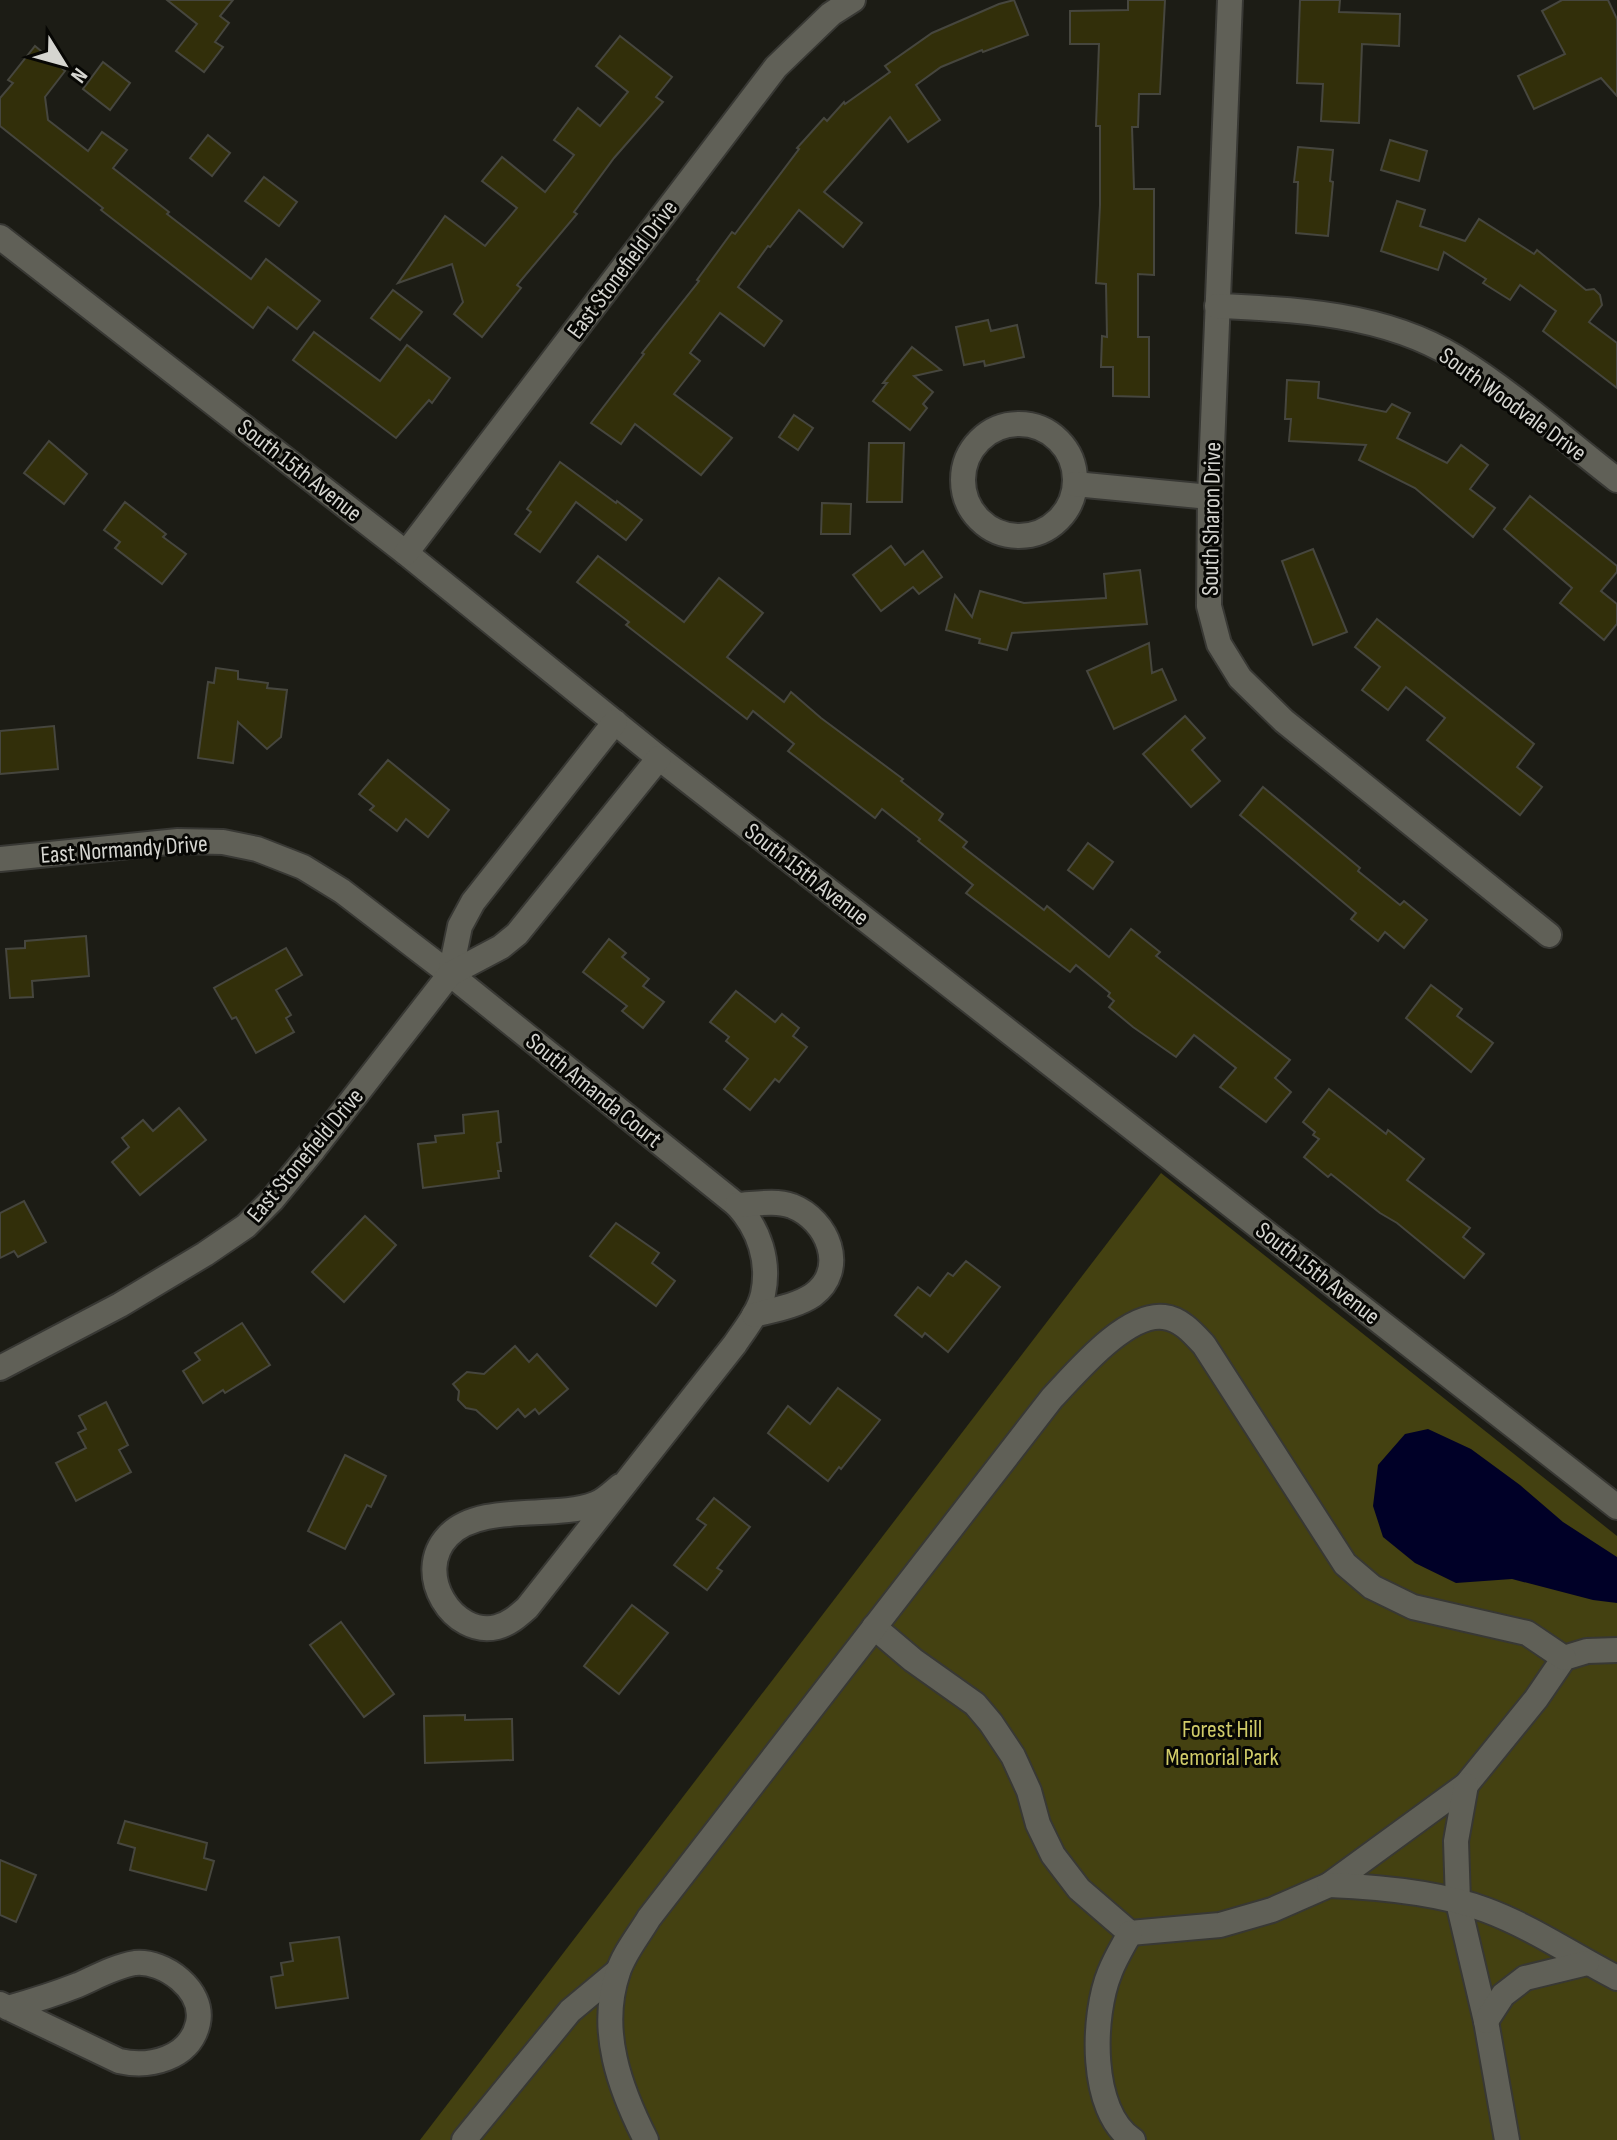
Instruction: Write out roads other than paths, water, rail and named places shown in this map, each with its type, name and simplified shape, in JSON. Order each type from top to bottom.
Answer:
[{"type":"street","name":"East Stonefield Drive","points":[[406,553],[776,67],[831,14],[853,0]]},
{"type":"street","name":"South Sharon Drive","points":[[1230,0],[1210,497],[1209,606],[1219,644],[1240,678],[1284,721],[1549,935]]},
{"type":"street","name":"South 15th Avenue","points":[[0,237],[406,553],[659,758],[1617,1507]]},
{"type":"street","name":"South Woodvale Drive","points":[[1217,306],[1313,312],[1351,319],[1415,338],[1454,356],[1508,394],[1617,480]]},
{"type":"street","points":[[1015,423],[1035,425],[1052,434],[1065,447],[1074,465],[1075,484],[1071,502],[1054,523],[1031,535],[1013,536],[995,531],[980,521],[969,507],[963,490],[962,472],[969,453],[981,438],[997,428],[1015,423]]},
{"type":"street","points":[[1075,484],[1210,497]]},
{"type":"street","name":"East Stonefield Drive","points":[[450,974],[460,926],[473,902],[615,722]]},
{"type":"street","name":"East Stonefield Drive","points":[[0,1368],[120,1305],[246,1226],[314,1149],[450,974],[501,947],[517,934],[659,758]]},
{"type":"street","name":"East Normandy Drive","points":[[0,859],[178,841],[223,842],[257,849],[303,867],[342,891],[450,974]]},
{"type":"street","name":"South Amanda Court","points":[[450,974],[737,1205],[752,1221],[760,1239],[764,1265],[763,1293],[754,1315],[735,1344],[620,1486],[527,1608],[514,1619],[495,1627],[481,1628],[459,1617],[434,1585],[433,1566],[438,1550],[450,1534],[464,1525],[487,1518],[596,1504],[620,1486]]},
{"type":"street","points":[[737,1205],[774,1202],[792,1206],[804,1212],[821,1228],[831,1246],[827,1276],[814,1294],[754,1315]]},
{"type":"street","points":[[464,2140],[570,2011],[618,1971],[649,1918],[1052,1398],[1090,1358],[1140,1321],[1164,1317],[1188,1327],[1204,1345],[1345,1564],[1372,1587],[1413,1607],[1527,1633],[1564,1658]]},
{"type":"street","points":[[874,1627],[913,1660],[975,1704],[991,1723],[1013,1756],[1053,1855],[1079,1889],[1130,1933],[1220,1925],[1272,1910],[1329,1885],[1466,1785],[1536,1699],[1564,1658],[1587,1651],[1617,1650]]},
{"type":"street","points":[[1466,1785],[1456,1841],[1458,1902],[1486,2021],[1507,2140]]},
{"type":"street","points":[[1329,1885],[1367,1887],[1485,1909],[1527,1928],[1617,1978]]},
{"type":"street","points":[[1126,2138],[1108,2106],[1097,2062],[1098,2023],[1109,1973],[1130,1933]]},
{"type":"street","points":[[134,1963],[153,1963],[171,1972],[187,1986],[199,2021],[191,2038],[175,2055],[137,2065],[119,2061],[4,2006],[46,1998],[134,1963]]},
{"type":"street","points":[[1486,2021],[1503,1995],[1525,1978],[1587,1963]]},
{"type":"street","points":[[618,1971],[610,2015],[612,2052],[631,2111],[646,2140]]},
{"type":"water","points":[[1428,1429],[1471,1449],[1563,1522],[1617,1557],[1617,1603],[1593,1600],[1512,1579],[1456,1583],[1415,1563],[1383,1537],[1373,1506],[1378,1465],[1405,1434]]},
{"type":"park label","name":"Forest Hill Memorial Park","points":[[1222,1743]]}]
